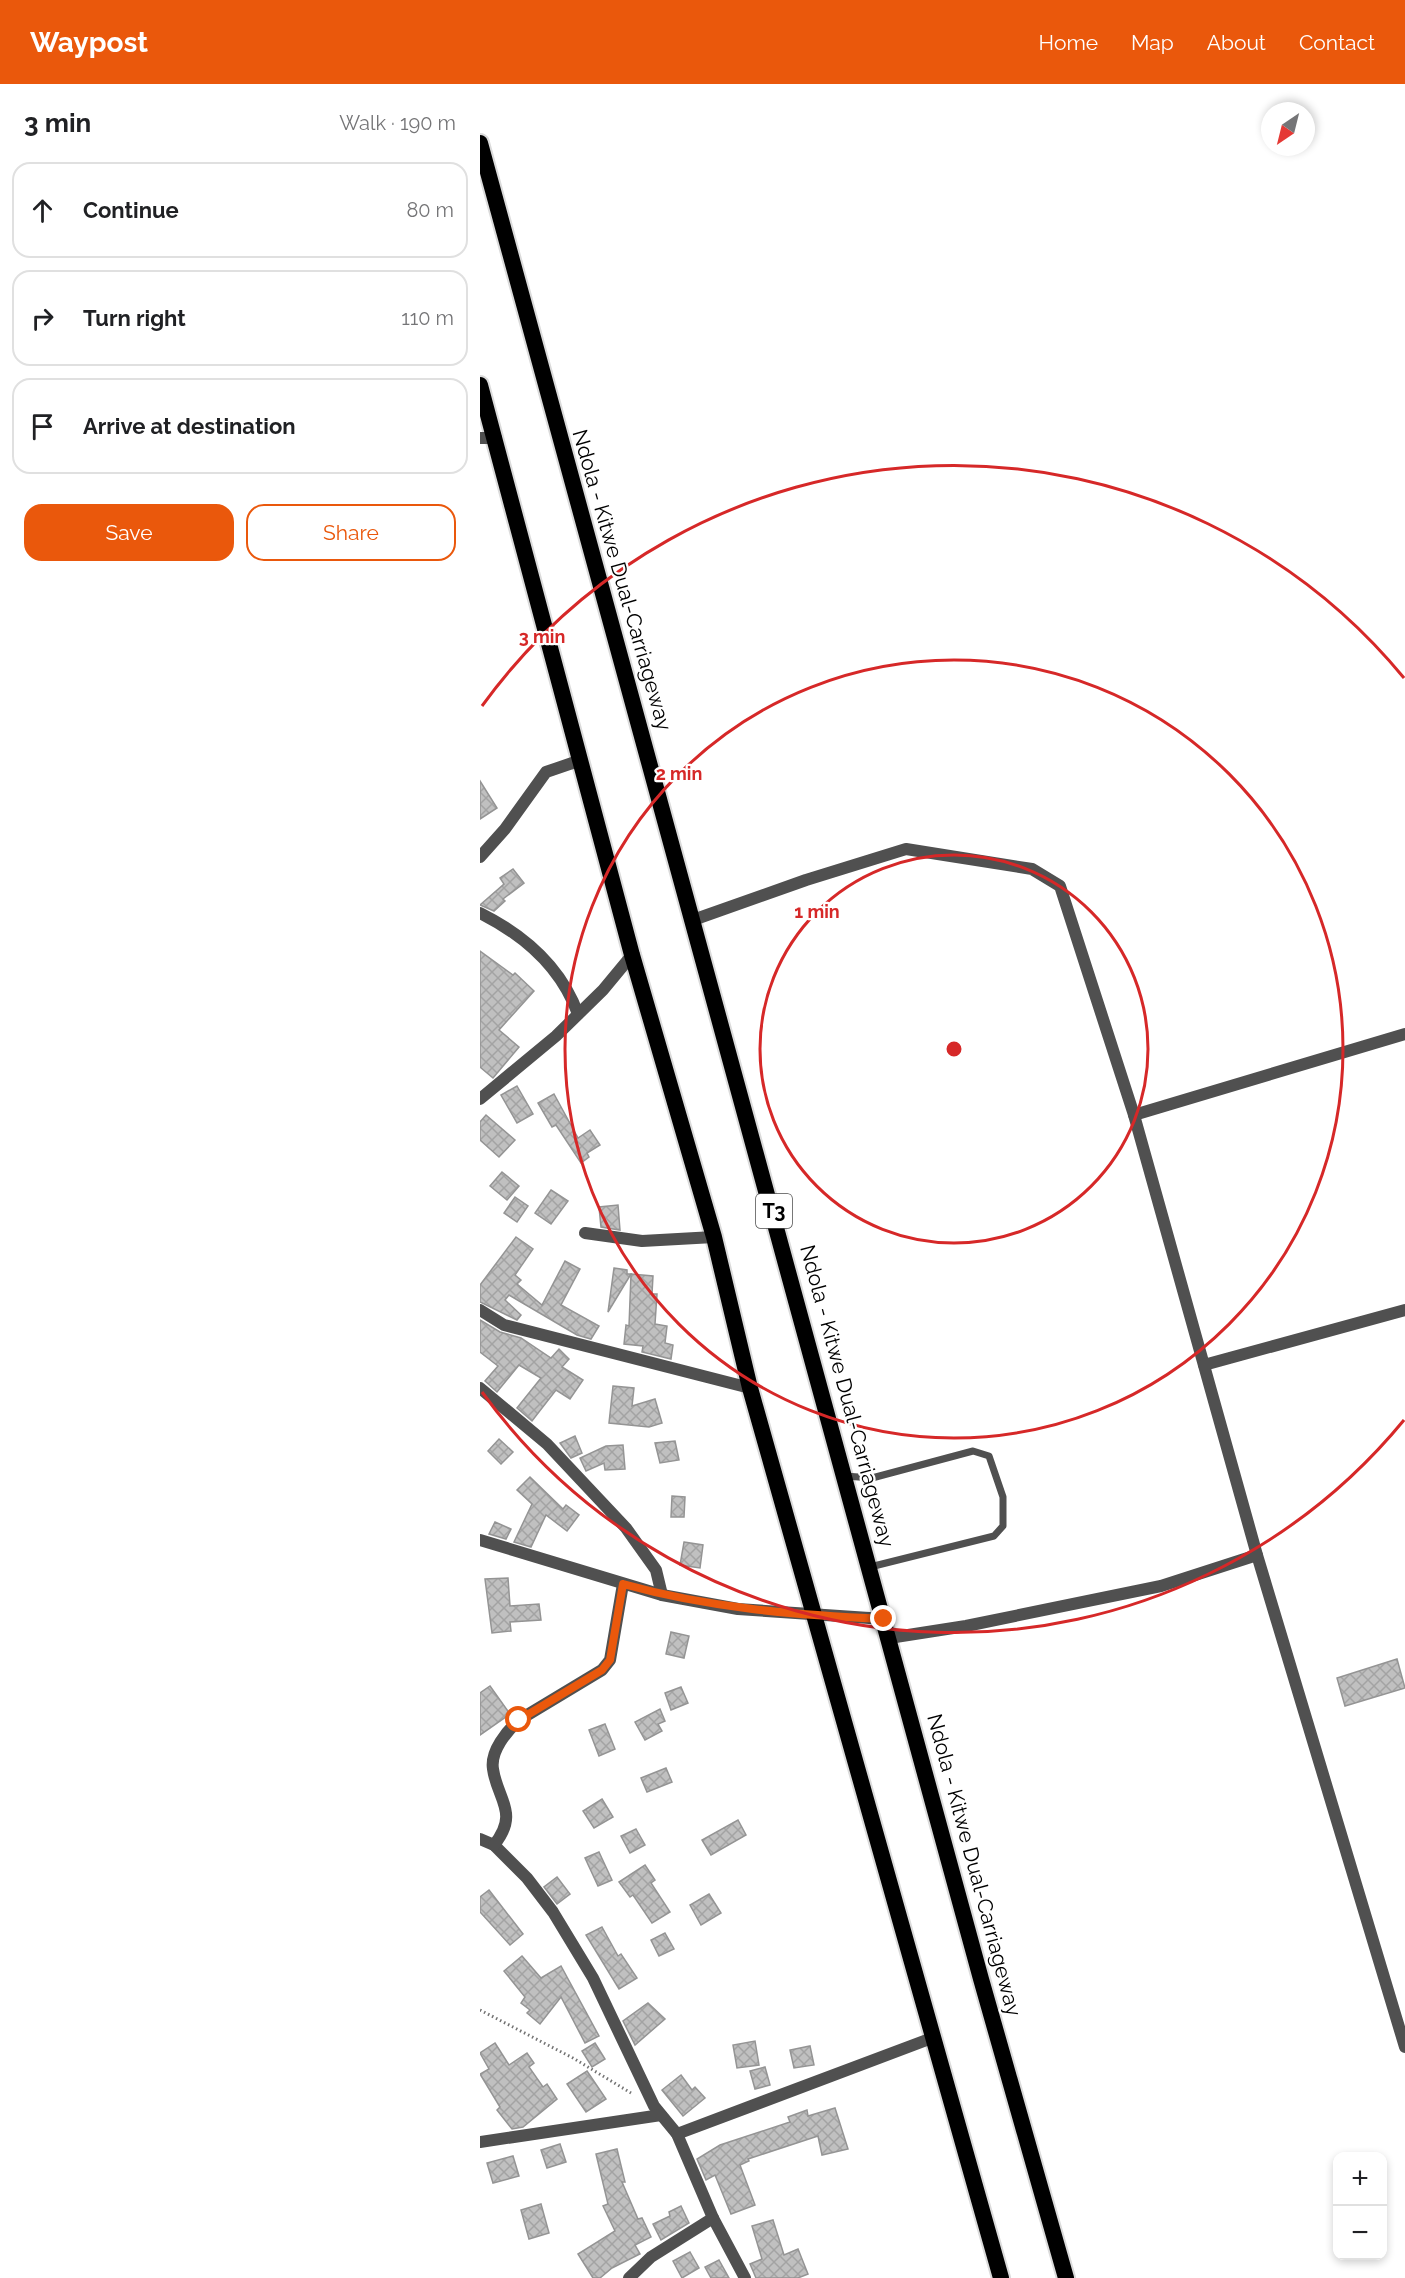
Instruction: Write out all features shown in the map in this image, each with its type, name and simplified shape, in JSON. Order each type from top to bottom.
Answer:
[{"type":"highway","name":"Ndola - Kitwe Dual-Carriageway","points":[[480,143],[1066,2278]]},
{"type":"highway","points":[[480,385],[488,438],[580,760],[632,955],[714,1237],[750,1388],[1001,2278]]},
{"type":"street","points":[[480,857],[505,830],[546,772],[580,760]]},
{"type":"street","points":[[693,920],[806,880],[906,849],[1032,869],[1060,886],[1134,1115],[1257,1555],[1405,2047]]},
{"type":"street","points":[[480,913],[507,926],[534,949],[561,979],[578,1014]]},
{"type":"street","points":[[480,1099],[578,1014],[603,990],[632,955]]},
{"type":"street","points":[[1134,1115],[1405,1034]]},
{"type":"street","points":[[585,1233],[642,1241],[714,1237]]},
{"type":"street","points":[[480,1310],[504,1324],[750,1388]]},
{"type":"street","points":[[1204,1365],[1405,1310]]},
{"type":"street","points":[[480,1388],[547,1444],[626,1528],[656,1570],[662,1595]]},
{"type":"street","points":[[480,1540],[662,1595],[738,1609],[884,1619]]},
{"type":"street","points":[[889,1638],[957,1628],[1161,1586],[1257,1555]]},
{"type":"street","points":[[494,1845],[503,1834],[506,1809],[493,1769],[498,1748],[519,1720],[602,1670],[610,1660],[623,1584]]},
{"type":"street","points":[[480,1839],[494,1845],[527,1878],[547,1904],[582,1959],[657,2110],[677,2134],[713,2218],[745,2278]]},
{"type":"street","points":[[677,2134],[932,2038]]},
{"type":"street","points":[[480,2142],[657,2110]]},
{"type":"street","points":[[629,2278],[651,2258],[713,2218]]},
{"type":"lane","points":[[845,1476],[872,1478],[973,1451],[989,1456],[1003,1497],[1003,1526],[994,1536],[870,1567]]},
{"type":"path","points":[[480,2010],[573,2058],[657,2110]]},
{"type":"building","points":[[480,781],[497,808],[480,819]]},
{"type":"building","points":[[513,869],[524,883],[503,899],[505,901],[494,911],[480,905],[504,884],[500,878]]},
{"type":"building","points":[[480,951],[513,975],[515,973],[534,991],[499,1030],[519,1047],[493,1078],[480,1067]]},
{"type":"building","points":[[517,1086],[533,1114],[517,1123],[501,1095]]},
{"type":"building","points":[[554,1094],[578,1138],[590,1130],[600,1145],[587,1153],[589,1157],[581,1163],[556,1125],[552,1127],[538,1103]]},
{"type":"building","points":[[486,1115],[515,1140],[499,1157],[480,1140],[480,1122]]},
{"type":"building","points":[[502,1172],[519,1186],[507,1200],[490,1186]]},
{"type":"building","points":[[551,1190],[568,1201],[551,1224],[535,1213]]},
{"type":"building","points":[[515,1197],[528,1206],[517,1222],[504,1213]]},
{"type":"building","points":[[618,1205],[620,1230],[601,1227],[599,1207]]},
{"type":"building","points":[[516,1237],[533,1249],[515,1275],[521,1280],[517,1284],[542,1305],[565,1261],[580,1269],[561,1305],[599,1326],[591,1339],[577,1335],[509,1295],[505,1300],[521,1315],[517,1320],[480,1302],[480,1285]]},
{"type":"building","points":[[614,1268],[627,1270],[627,1274],[631,1274],[608,1312]]},
{"type":"building","points":[[631,1274],[653,1276],[652,1294],[657,1294],[655,1324],[667,1326],[665,1343],[673,1345],[671,1359],[642,1352],[643,1346],[624,1344],[626,1325],[629,1326]]},
{"type":"building","points":[[480,1320],[500,1332],[521,1338],[551,1358],[559,1349],[569,1359],[562,1367],[583,1380],[570,1399],[556,1390],[532,1421],[517,1408],[541,1378],[519,1365],[497,1392],[485,1381],[498,1366],[480,1352]]},
{"type":"building","points":[[613,1386],[634,1388],[632,1406],[655,1399],[662,1423],[649,1427],[609,1423]]},
{"type":"building","points":[[575,1436],[582,1453],[571,1458],[560,1443]]},
{"type":"building","points":[[499,1439],[513,1452],[501,1464],[488,1451]]},
{"type":"building","points":[[675,1441],[679,1460],[660,1463],[655,1443]]},
{"type":"building","points":[[623,1445],[625,1469],[605,1470],[604,1463],[586,1471],[580,1458],[606,1446]]},
{"type":"building","points":[[530,1477],[563,1509],[566,1505],[579,1515],[567,1531],[546,1515],[531,1547],[514,1542],[532,1504],[517,1490]]},
{"type":"building","points":[[672,1496],[685,1497],[684,1517],[671,1517]]},
{"type":"building","points":[[495,1522],[511,1529],[506,1539],[489,1534]]},
{"type":"building","points":[[684,1542],[703,1545],[700,1568],[680,1565]]},
{"type":"building","points":[[508,1578],[510,1606],[539,1604],[541,1620],[510,1622],[511,1631],[492,1633],[485,1579]]},
{"type":"building","points":[[671,1632],[689,1636],[684,1658],[666,1654]]},
{"type":"building","points":[[1397,1659],[1405,1688],[1345,1706],[1337,1678]]},
{"type":"building","points":[[490,1686],[510,1714],[480,1735],[480,1693]]},
{"type":"building","points":[[681,1687],[688,1703],[671,1710],[665,1693]]},
{"type":"building","points":[[660,1709],[665,1721],[658,1724],[662,1731],[645,1740],[635,1722]]},
{"type":"building","points":[[605,1724],[615,1749],[599,1756],[589,1730]]},
{"type":"building","points":[[666,1768],[672,1782],[647,1792],[641,1778]]},
{"type":"building","points":[[602,1799],[613,1817],[594,1828],[583,1811]]},
{"type":"building","points":[[738,1820],[746,1835],[711,1855],[702,1840]]},
{"type":"building","points":[[636,1829],[645,1845],[630,1853],[621,1836]]},
{"type":"building","points":[[599,1852],[612,1880],[598,1886],[585,1858]]},
{"type":"building","points":[[645,1865],[655,1880],[651,1883],[670,1912],[652,1923],[633,1895],[630,1897],[619,1882]]},
{"type":"building","points":[[557,1877],[570,1894],[557,1904],[544,1887]]},
{"type":"building","points":[[489,1890],[523,1934],[510,1945],[480,1912],[480,1897]]},
{"type":"building","points":[[709,1894],[721,1913],[701,1925],[690,1905]]},
{"type":"building","points":[[602,1927],[618,1956],[621,1954],[637,1978],[619,1989],[586,1935]]},
{"type":"building","points":[[665,1933],[674,1949],[659,1956],[651,1940]]},
{"type":"building","points":[[522,1956],[541,1978],[561,1966],[599,2036],[585,2043],[561,1997],[540,2024],[527,2013],[530,2010],[521,2003],[525,1997],[504,1971]]},
{"type":"building","points":[[648,2003],[665,2019],[635,2045],[623,2021]]},
{"type":"building","points":[[755,2041],[759,2065],[737,2068],[733,2045]]},
{"type":"building","points":[[495,2043],[509,2065],[527,2053],[534,2063],[529,2067],[543,2087],[547,2084],[557,2099],[523,2127],[512,2129],[497,2110],[500,2107],[480,2074],[489,2069],[480,2053]]},
{"type":"building","points":[[595,2043],[605,2059],[592,2067],[582,2051]]},
{"type":"building","points":[[810,2046],[814,2065],[794,2068],[790,2050]]},
{"type":"building","points":[[765,2067],[770,2085],[755,2089],[750,2071]]},
{"type":"building","points":[[587,2071],[606,2099],[586,2112],[567,2084]]},
{"type":"building","points":[[681,2075],[692,2090],[695,2087],[705,2098],[683,2116],[662,2090]]},
{"type":"building","points":[[835,2108],[848,2149],[822,2155],[818,2136],[748,2159],[749,2161],[740,2165],[755,2205],[731,2214],[715,2175],[706,2180],[697,2159],[720,2145],[790,2122],[788,2117],[807,2110],[808,2116]]},
{"type":"building","points":[[560,2144],[566,2162],[547,2168],[541,2150]]},
{"type":"building","points":[[617,2149],[625,2182],[622,2182],[638,2219],[642,2218],[651,2237],[635,2245],[640,2254],[612,2268],[600,2278],[593,2278],[578,2254],[615,2231],[603,2206],[608,2204],[596,2154]]},
{"type":"building","points":[[513,2156],[519,2176],[493,2183],[487,2163]]},
{"type":"building","points":[[541,2204],[549,2233],[529,2239],[521,2210]]},
{"type":"building","points":[[681,2206],[689,2223],[661,2240],[653,2224],[670,2216],[669,2212]]},
{"type":"building","points":[[773,2220],[784,2255],[798,2249],[808,2274],[798,2278],[756,2278],[750,2264],[762,2259],[752,2226]]},
{"type":"building","points":[[690,2252],[699,2268],[682,2278],[673,2261]]},
{"type":"building","points":[[719,2260],[729,2278],[711,2278],[705,2267]]},
{"type":"route","points":[[519,1720],[591,1678],[610,1660],[623,1584],[662,1595],[738,1609],[884,1619]]}]
